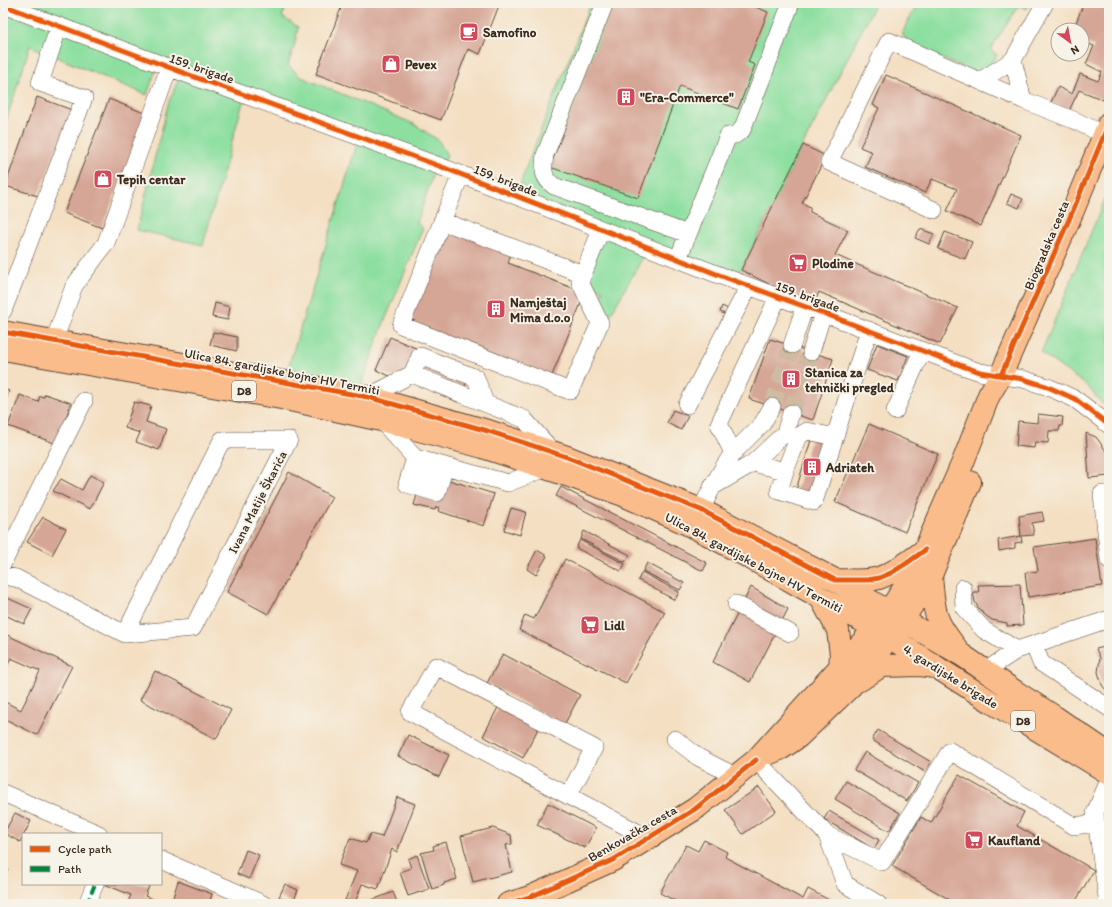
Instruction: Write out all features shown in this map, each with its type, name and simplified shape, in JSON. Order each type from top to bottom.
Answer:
[{"type":"main road","name":"Biogradska cesta","points":[[889,624],[917,568],[964,462],[989,395],[1001,376],[1107,129]]},
{"type":"main road","name":"Ulica 84. gardijske bojne HV Termiti","points":[[3,332],[368,397],[488,431],[680,520],[821,598],[889,624]]},
{"type":"main road","name":"Ulica 84. gardijske bojne HV Termiti","points":[[3,349],[281,398],[381,420],[483,447],[550,461],[632,482],[701,510],[835,580],[889,624]]},
{"type":"main road","name":"Biogradska cesta","points":[[889,624],[931,575],[950,532],[982,450],[1001,376]]},
{"type":"main road","points":[[835,580],[852,581],[879,578],[892,573],[925,550]]},
{"type":"main road","points":[[931,575],[937,617],[948,637],[962,655]]},
{"type":"main road","points":[[821,598],[838,630],[841,655],[840,667]]},
{"type":"main road","name":"4. gardijske brigade","points":[[889,624],[962,655],[1109,754]]},
{"type":"main road","name":"4. gardijske brigade","points":[[889,624],[937,667],[1109,773]]},
{"type":"main road","name":"Benkovačka cesta","points":[[508,904],[530,897],[613,860],[695,808],[756,760],[840,667],[889,624]]},
{"type":"main road","name":"Benkovačka cesta","points":[[756,760],[782,748],[798,737],[851,686],[889,624]]},
{"type":"main road","points":[[851,686],[881,666],[921,665],[937,667]]},
{"type":"street","points":[[605,3],[544,155],[543,170],[547,181],[554,186],[688,234]]},
{"type":"street","points":[[678,259],[728,136],[735,135],[742,130],[791,3]]},
{"type":"street","points":[[980,81],[1013,60],[1045,3]]},
{"type":"street","name":"159. brigade","points":[[3,5],[169,68],[245,94],[599,235],[678,259],[965,367],[980,372],[1023,379],[1048,387],[1075,399],[1109,426]]},
{"type":"street","points":[[3,312],[84,98],[40,82],[59,26]]},
{"type":"street","points":[[934,210],[829,162],[889,41],[1023,100],[1076,121],[1107,129]]},
{"type":"street","points":[[1013,60],[1023,100]]},
{"type":"street","points":[[54,341],[74,286],[106,242],[169,68]]},
{"type":"street","points":[[442,221],[581,278],[600,323],[570,391],[401,326],[442,221],[459,180]]},
{"type":"street","points":[[581,278],[599,235]]},
{"type":"street","points":[[687,405],[749,286]]},
{"type":"street","points":[[733,454],[719,424],[778,297]]},
{"type":"street","points":[[792,345],[805,306]]},
{"type":"street","points":[[811,352],[823,313]]},
{"type":"street","points":[[835,437],[807,431],[799,436],[779,491],[814,502],[835,437],[869,330]]},
{"type":"street","points":[[895,411],[922,351]]},
{"type":"street","points":[[368,397],[414,370],[483,397],[524,419],[550,461],[508,483],[443,472],[413,464],[381,420]]},
{"type":"street","points":[[3,563],[84,401]]},
{"type":"street","points":[[701,510],[712,487],[727,462],[762,424],[772,407]]},
{"type":"street","points":[[712,487],[753,463],[785,433],[791,413]]},
{"type":"street","name":"Ivana Matije Škarića","points":[[222,440],[288,440],[193,628],[125,634],[222,440]]},
{"type":"street","points":[[753,463],[785,471]]},
{"type":"street","points":[[413,464],[407,484],[437,493],[443,472]]},
{"type":"street","points":[[1102,494],[1109,560]]},
{"type":"street","points":[[3,576],[16,578],[125,634]]},
{"type":"street","points":[[963,588],[964,608],[984,630],[1017,650]]},
{"type":"street","points":[[736,604],[790,633]]},
{"type":"street","points":[[985,671],[1017,650],[1109,619]]},
{"type":"street","points":[[1034,644],[1041,663],[1109,708]]},
{"type":"street","points":[[568,796],[594,748],[436,666],[410,712],[568,796],[648,838]]},
{"type":"street","points":[[675,739],[698,757],[736,776]]},
{"type":"street","points":[[756,760],[827,835],[882,862],[950,751],[1074,826],[1096,823]]},
{"type":"street","points":[[1108,904],[1095,813],[1109,780]]},
{"type":"street","points":[[3,793],[97,833]]},
{"type":"street","points":[[827,835],[845,884],[878,904]]},
{"type":"street","points":[[162,860],[262,904]]},
{"type":"street","points":[[87,904],[95,885]]},
{"type":"green space","points":[[34,3],[288,3],[282,17],[298,27],[288,65],[301,77],[414,124],[438,140],[447,155],[442,167],[436,165],[417,223],[423,228],[381,330],[358,395],[284,381],[359,137],[245,95],[203,245],[137,230],[168,104],[181,73],[158,64],[147,95],[30,46],[3,130],[3,5],[29,15]]},
{"type":"green space","points":[[591,3],[876,3],[741,270],[719,275],[648,248],[608,319],[598,304],[603,290],[585,280],[606,231],[517,196],[525,170]]},
{"type":"green space","points":[[918,3],[1029,3],[1027,9],[1019,5],[990,50],[997,55],[989,68],[973,72],[910,45],[902,33]]},
{"type":"green space","points":[[1109,189],[1109,411],[1086,385],[1041,353]]},
{"type":"building","name":"Pevex","points":[[343,3],[500,3],[480,54],[468,49],[441,120],[316,74]]},
{"type":"building","name":"\"Era-Commerce\"","points":[[612,3],[746,3],[768,12],[748,62],[755,65],[738,109],[680,86],[638,198],[550,167]]},
{"type":"building","points":[[1081,3],[1109,3],[1109,94],[1106,101],[1079,90],[1069,111],[1051,102],[1058,87],[1072,94],[1080,74],[1098,81],[1102,72],[1086,64],[1087,62],[1090,62],[1090,55],[1094,46],[1090,44],[1090,22],[1076,22],[1083,5],[1080,5]]},
{"type":"building","points":[[886,75],[1021,135],[981,226],[947,211],[957,189],[932,179],[925,193],[865,167],[872,152],[860,147],[879,108],[873,105]]},
{"type":"building","points":[[37,97],[72,110],[38,196],[5,186]]},
{"type":"building","points":[[109,99],[147,114],[102,228],[64,213]]},
{"type":"building","name":"Plodine","points":[[803,145],[826,156],[802,203],[810,207],[810,212],[848,230],[835,255],[958,308],[940,344],[819,292],[815,301],[773,286],[741,270]]},
{"type":"building","points":[[1011,194],[1023,199],[1019,208],[1007,203]]},
{"type":"building","name":"Namještaj Mima d.o.o","points":[[445,229],[511,253],[508,263],[585,293],[551,378],[407,325]]},
{"type":"building","points":[[920,229],[934,234],[929,244],[915,238]]},
{"type":"building","points":[[945,232],[972,242],[965,259],[938,249]]},
{"type":"building","points":[[215,303],[230,307],[228,320],[212,317]]},
{"type":"building","points":[[722,306],[730,310],[728,316],[720,312]]},
{"type":"building","points":[[213,332],[237,337],[237,351],[210,345]]},
{"type":"building","points":[[390,337],[471,372],[458,402],[400,378],[399,380],[376,370]]},
{"type":"building","name":"Stanica za tehnički pregled","points":[[770,339],[833,359],[813,420],[749,399]]},
{"type":"building","points":[[877,344],[908,356],[898,381],[867,370]]},
{"type":"building","points":[[3,389],[9,391],[3,409]]},
{"type":"building","points":[[45,394],[71,403],[57,444],[8,426],[20,395],[38,402],[40,396],[44,397]]},
{"type":"building","points":[[134,402],[151,406],[146,422],[166,429],[159,450],[136,442],[140,433],[125,428]]},
{"type":"building","points":[[673,410],[688,416],[681,430],[667,423]]},
{"type":"building","points":[[1038,414],[1063,417],[1062,426],[1060,426],[1059,431],[1049,431],[1048,443],[1035,442],[1034,448],[1016,446],[1018,421],[1037,423]]},
{"type":"building","points":[[869,424],[938,454],[905,532],[835,502]]},
{"type":"building","points":[[1086,433],[1096,437],[1109,455],[1109,476],[1089,478]]},
{"type":"building","name":"Adriateh","points":[[811,440],[828,445],[813,494],[796,490]]},
{"type":"building","points":[[426,465],[449,480],[494,494],[484,526],[438,511],[439,507],[436,507],[435,510],[414,505]]},
{"type":"building","points":[[289,472],[332,497],[268,614],[227,592]]},
{"type":"building","points":[[90,475],[104,482],[90,509],[53,491],[61,479],[82,490]]},
{"type":"building","points":[[561,487],[707,563],[703,571],[556,496]]},
{"type":"building","points":[[511,508],[526,512],[520,535],[504,530]]},
{"type":"building","points":[[1042,512],[1044,521],[1032,523],[1034,535],[1021,536],[1019,516]]},
{"type":"building","points":[[43,517],[66,529],[52,555],[27,542]]},
{"type":"building","points":[[584,531],[630,555],[625,562],[581,539]]},
{"type":"building","points":[[1021,536],[1022,542],[1015,543],[1015,548],[999,551],[998,540]]},
{"type":"building","points":[[1095,538],[1102,586],[1028,597],[1025,573],[1038,571],[1034,547]]},
{"type":"building","points":[[580,540],[625,564],[621,571],[576,548]]},
{"type":"building","points":[[537,550],[547,556],[536,575],[527,569]]},
{"type":"building","name":"Lidl","points":[[565,559],[665,612],[626,683],[519,630],[525,615],[534,619]]},
{"type":"building","points":[[647,563],[684,583],[680,590],[643,571]]},
{"type":"building","points":[[642,572],[679,592],[675,600],[638,580]]},
{"type":"building","points":[[1020,584],[1023,625],[1007,626],[1007,623],[992,620],[979,609],[975,602],[973,592],[979,592],[978,585]]},
{"type":"building","points":[[751,587],[788,609],[750,682],[713,662]]},
{"type":"building","points":[[3,596],[32,609],[24,624],[3,614]]},
{"type":"building","points":[[3,633],[72,666],[37,735],[3,718],[3,701],[21,710],[40,671],[11,658],[3,674]]},
{"type":"building","points":[[1109,646],[1109,694],[1102,685],[1098,672],[1100,658],[1096,649]]},
{"type":"building","points":[[503,654],[580,695],[564,725],[487,683]]},
{"type":"building","points":[[155,671],[231,710],[216,739],[140,700]]},
{"type":"building","points":[[502,700],[542,721],[523,758],[483,736]]},
{"type":"building","points":[[878,730],[931,762],[925,772],[872,740]]},
{"type":"building","points":[[408,735],[449,755],[439,777],[398,756]]},
{"type":"building","points":[[865,752],[918,783],[907,801],[854,770]]},
{"type":"building","name":"Kaufland","points":[[959,775],[1024,812],[1017,826],[1094,870],[1074,904],[957,904],[892,866],[921,817],[931,823]]},
{"type":"building","points":[[846,781],[900,813],[889,831],[835,799]]},
{"type":"building","points":[[759,787],[776,811],[743,834],[725,810]]},
{"type":"building","points":[[397,797],[415,804],[397,852],[392,849],[378,889],[362,884],[355,903],[345,900],[357,871],[339,865],[350,838],[366,843],[370,834],[382,837]]},
{"type":"building","points":[[548,803],[596,828],[585,848],[537,825]]},
{"type":"building","points":[[829,811],[879,840],[874,849],[824,819]]},
{"type":"building","points":[[15,813],[31,821],[25,833],[22,833],[20,842],[4,833]]},
{"type":"building","points":[[493,828],[511,835],[512,844],[506,845],[512,872],[473,882],[461,836]]},
{"type":"building","points":[[704,840],[727,852],[725,857],[803,899],[808,889],[837,904],[681,904],[660,893],[686,845],[698,851]]},
{"type":"building","points":[[446,842],[457,879],[432,889],[421,853],[434,850],[433,846]]},
{"type":"building","points":[[246,850],[259,855],[249,879],[237,874]]},
{"type":"building","points":[[417,855],[429,889],[408,896],[400,872],[411,868],[408,859]]},
{"type":"building","points":[[3,866],[8,869],[3,879]]},
{"type":"building","points":[[178,881],[212,894],[209,904],[171,904]]},
{"type":"building","points":[[285,884],[298,890],[293,903],[279,897]]},
{"type":"building","points":[[106,885],[150,885],[145,896],[153,899],[152,904],[127,904],[131,895]]},
{"type":"building","points":[[393,892],[397,902],[392,904],[362,904]]},
{"type":"tunnel","points":[[772,407],[792,345]]},
{"type":"tunnel","points":[[791,413],[811,352]]},
{"type":"marked path","points":[[87,904],[95,885]]},
{"type":"cycle path","points":[[3,5],[200,79],[442,167],[719,275],[965,367],[980,372],[1023,379],[1048,387],[1075,399],[1109,425]]},
{"type":"cycle path","points":[[1001,375],[1074,208],[1109,123]]},
{"type":"cycle path","points":[[3,332],[368,397],[488,431],[567,457],[701,510],[835,580],[868,580],[879,578],[891,573],[925,550]]},
{"type":"cycle path","points":[[508,904],[530,897],[613,860],[695,809],[756,760]]},
{"type":"place","name":"Samofino","points":[[469,32]]},
{"type":"place","name":"Pevex","points":[[391,64]]},
{"type":"place","name":"\"Era-Commerce\"","points":[[626,97]]},
{"type":"place","name":"Tepih centar","points":[[103,179]]},
{"type":"place","name":"Plodine","points":[[798,263]]},
{"type":"place","name":"Namještaj Mima d.o.o","points":[[496,309]]},
{"type":"place","name":"Stanica za tehnički pregled","points":[[791,379]]},
{"type":"place","name":"Adriateh","points":[[812,467]]},
{"type":"place","name":"Lidl","points":[[590,625]]},
{"type":"place","name":"Kaufland","points":[[974,840]]}]
